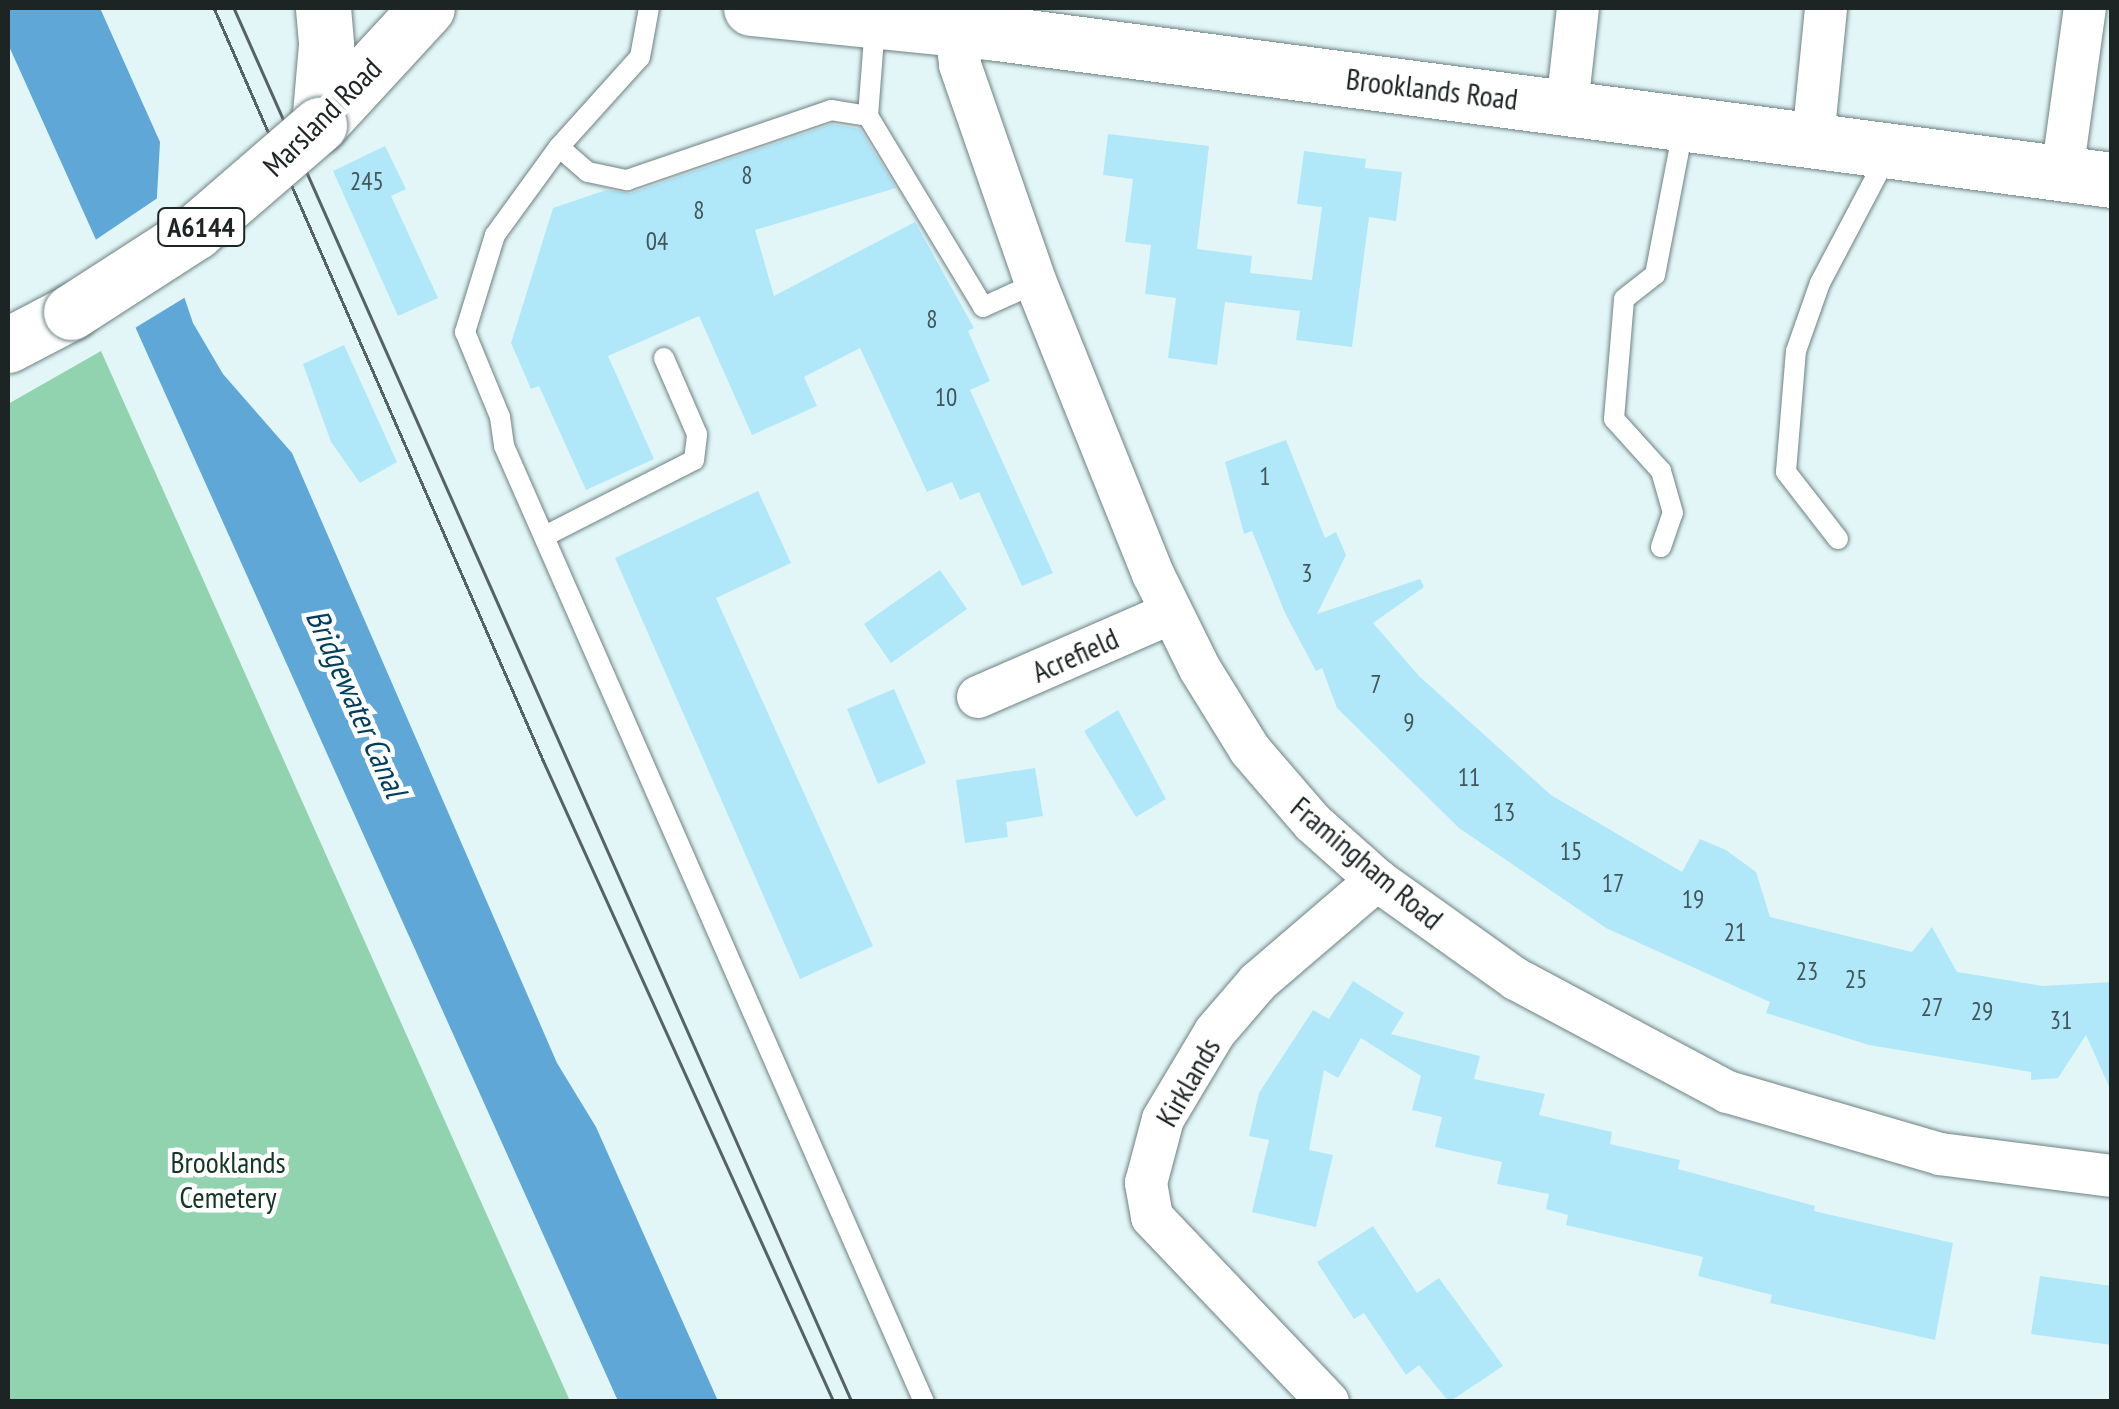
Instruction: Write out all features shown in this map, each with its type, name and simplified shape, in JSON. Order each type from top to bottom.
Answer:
[{"type":"street","name":"Marsland Road","points":[[8,346],[71,312],[196,232],[319,125],[426,8]]},
{"type":"street","name":"Brooklands Road","points":[[751,8],[875,25],[985,24],[2087,176]]},
{"type":"street","points":[[1567,106],[1578,8]]},
{"type":"street","points":[[1813,139],[1826,8]]},
{"type":"street","points":[[2085,8],[2087,176]]},
{"type":"street","name":"Framingham Road","points":[[985,24],[960,65],[1036,283],[1171,613],[1269,776],[1378,880],[1580,1018],[1728,1092],[1940,1154],[2112,1176]]},
{"type":"street","points":[[319,125],[324,26]]},
{"type":"street","name":"Acrefield","points":[[978,697],[1171,613]]},
{"type":"street","name":"Kirklands","points":[[1328,1402],[1152,1217],[1146,1183],[1163,1119],[1215,1032],[1258,982],[1378,880]]},
{"type":"lane","points":[[648,8],[640,58],[559,146],[495,236],[465,332],[545,536],[924,1402]]},
{"type":"lane","points":[[875,25],[868,116],[983,307],[1036,283]]},
{"type":"lane","points":[[559,146],[588,172],[627,180],[831,110],[868,116]]},
{"type":"lane","points":[[1661,547],[1673,513],[1661,471],[1614,419],[1624,299],[1654,274],[1685,122]]},
{"type":"lane","points":[[1838,539],[1802,501],[1786,472],[1796,351],[1820,283],[1890,150]]},
{"type":"lane","points":[[545,536],[694,460],[697,434],[664,358]]},
{"type":"green space","name":"Brooklands Cemetery","points":[[101,351],[570,1401],[8,1401],[8,404]]},
{"type":"water","name":"Bridgewater Canal","points":[[8,8],[100,8],[160,142],[156,214],[193,323],[223,374],[292,453],[557,1063],[596,1127],[718,1401],[618,1401],[8,44]]},
{"type":"pier","points":[[162,195],[161,213],[189,295],[130,331],[91,243]]},
{"type":"building","points":[[832,124],[860,129],[896,188],[755,230],[774,296],[915,222],[974,328],[968,331],[990,381],[970,390],[1053,573],[1022,586],[979,492],[960,500],[952,482],[927,492],[860,348],[804,377],[817,406],[752,435],[699,316],[608,356],[654,459],[586,490],[539,386],[531,389],[511,343],[553,208],[606,190],[631,193]]},
{"type":"building","points":[[1108,134],[1209,146],[1197,249],[1252,256],[1250,273],[1312,280],[1322,207],[1297,204],[1304,151],[1366,159],[1365,168],[1402,172],[1396,221],[1369,217],[1352,347],[1296,340],[1300,311],[1225,302],[1217,365],[1168,358],[1176,298],[1145,294],[1151,245],[1125,242],[1133,179],[1103,175]]},
{"type":"building","points":[[385,146],[406,189],[391,196],[438,298],[398,316],[333,171]]},
{"type":"building","points":[[344,345],[397,462],[360,483],[331,442],[303,364]]},
{"type":"building","points":[[1286,440],[1325,538],[1336,532],[1346,555],[1317,614],[1420,579],[1424,587],[1373,623],[1419,676],[1551,795],[1682,872],[1700,839],[1726,850],[1756,872],[1770,917],[1912,952],[1932,927],[1957,972],[2043,986],[2112,982],[2112,1093],[2086,1035],[2058,1078],[2031,1080],[2031,1072],[1869,1045],[1766,1013],[1770,1002],[1606,928],[1459,828],[1337,708],[1322,668],[1316,671],[1285,613],[1252,531],[1244,534],[1225,462]]},
{"type":"building","points":[[758,491],[791,563],[716,598],[873,946],[800,979],[615,558]]},
{"type":"building","points":[[940,570],[967,609],[891,663],[864,624]]},
{"type":"building","points":[[894,689],[926,763],[878,784],[847,709]]},
{"type":"building","points":[[1118,710],[1166,799],[1136,817],[1084,731]]},
{"type":"building","points":[[1035,768],[1043,816],[1006,822],[1008,837],[965,843],[956,780]]},
{"type":"building","points":[[1353,981],[1404,1013],[1391,1034],[1480,1056],[1474,1079],[1545,1094],[1539,1115],[1612,1132],[1610,1144],[1680,1160],[1678,1169],[1815,1206],[1814,1211],[1953,1243],[1935,1340],[1770,1303],[1772,1295],[1698,1276],[1703,1257],[1566,1225],[1568,1215],[1546,1209],[1549,1194],[1497,1184],[1502,1162],[1435,1147],[1442,1117],[1412,1110],[1421,1076],[1361,1038],[1338,1078],[1324,1070],[1309,1150],[1333,1155],[1316,1227],[1252,1212],[1269,1140],[1249,1136],[1259,1093],[1313,1010],[1329,1019]]},
{"type":"building","points":[[1373,1226],[1417,1293],[1439,1278],[1503,1366],[1449,1402],[1419,1365],[1406,1375],[1364,1313],[1354,1319],[1317,1262]]},
{"type":"building","points":[[2040,1276],[2112,1286],[2112,1345],[2031,1334]]},
{"type":"tram line","points":[[214,8],[543,760],[834,1402]]},
{"type":"tram line","points":[[234,8],[852,1402]]}]
